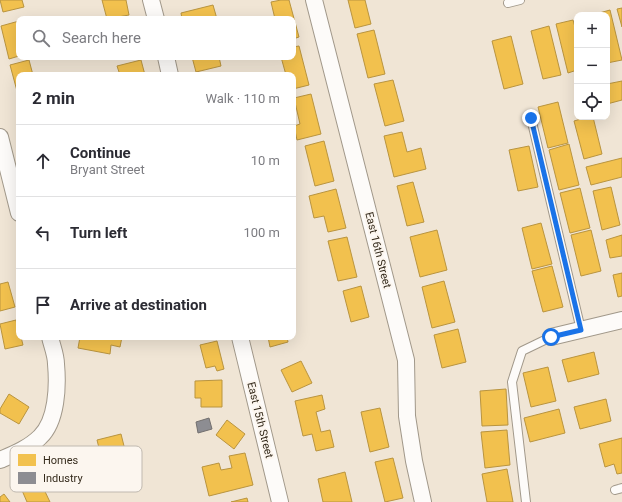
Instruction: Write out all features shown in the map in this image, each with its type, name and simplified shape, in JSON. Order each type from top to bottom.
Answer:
[{"type":"street","points":[[151,0],[155,16]]},
{"type":"street","name":"East 16th Street","points":[[314,0],[406,360],[408,416],[414,461],[423,502]]},
{"type":"street","points":[[167,60],[169,72]]},
{"type":"street","points":[[0,137],[16,201]]},
{"type":"street","points":[[551,337],[622,320]]},
{"type":"street","points":[[27,446],[40,437],[51,419],[57,385],[56,363],[51,340]]},
{"type":"street","name":"East 15th Street","points":[[241,340],[280,502]]},
{"type":"street","points":[[0,460],[10,456]]},
{"type":"lane","points":[[508,3],[520,0]]},
{"type":"lane","points":[[531,118],[581,330]]},
{"type":"lane","points":[[526,502],[512,382],[522,351],[551,337]]},
{"type":"building: Homes","points":[[0,0],[22,0],[24,7],[3,12]]},
{"type":"building: Homes","points":[[102,0],[126,0],[129,15],[106,16]]},
{"type":"building: Homes","points":[[289,0],[293,16],[274,16],[271,2]]},
{"type":"building: Homes","points":[[348,0],[365,0],[371,24],[355,28]]},
{"type":"building: Homes","points":[[213,5],[216,16],[182,16],[181,13]]},
{"type":"building: Homes","points":[[622,8],[622,27],[617,9]]},
{"type":"building: Homes","points":[[610,10],[622,60],[610,62],[610,12],[603,12]]},
{"type":"building: Homes","points":[[573,20],[574,24],[574,71],[568,73],[556,24]]},
{"type":"building: Homes","points":[[16,22],[16,57],[9,59],[1,26]]},
{"type":"building: Homes","points":[[296,26],[299,37],[296,38]]},
{"type":"building: Homes","points":[[549,26],[561,75],[543,79],[531,31]]},
{"type":"building: Homes","points":[[374,30],[385,74],[368,78],[357,34]]},
{"type":"building: Homes","points":[[511,36],[523,84],[504,89],[492,41]]},
{"type":"building: Homes","points":[[296,46],[299,46],[309,85],[296,88],[296,72],[285,72],[282,60],[296,60]]},
{"type":"building: Homes","points":[[29,60],[32,72],[16,72],[16,87],[10,65]]},
{"type":"building: Homes","points":[[141,60],[144,72],[119,72],[117,66]]},
{"type":"building: Homes","points":[[193,60],[220,60],[221,66],[196,72]]},
{"type":"building: Homes","points":[[393,80],[404,121],[385,126],[374,84]]},
{"type":"building: Homes","points":[[622,81],[622,100],[610,103],[610,83]]},
{"type":"building: Homes","points":[[311,94],[321,134],[297,140],[296,125],[300,124],[296,107],[296,98]]},
{"type":"building: Homes","points":[[558,102],[568,143],[548,148],[538,107]]},
{"type":"building: Homes","points":[[594,120],[602,154],[584,159],[574,121]]},
{"type":"building: Homes","points":[[402,132],[407,152],[421,148],[426,169],[394,177],[384,136]]},
{"type":"building: Homes","points":[[324,141],[334,181],[315,186],[305,146]]},
{"type":"building: Homes","points":[[569,144],[579,185],[559,190],[549,150]]},
{"type":"building: Homes","points":[[529,146],[538,187],[518,191],[509,150]]},
{"type":"building: Homes","points":[[622,158],[622,177],[591,185],[586,167]]},
{"type":"building: Homes","points":[[413,182],[424,222],[407,226],[397,186]]},
{"type":"building: Homes","points":[[611,187],[620,225],[602,230],[593,191]]},
{"type":"building: Homes","points":[[580,188],[590,228],[570,233],[560,193]]},
{"type":"building: Homes","points":[[336,189],[346,228],[328,232],[324,216],[314,218],[309,196]]},
{"type":"building: Homes","points":[[541,223],[552,264],[532,269],[522,228]]},
{"type":"building: Homes","points":[[437,230],[447,270],[420,277],[410,237]]},
{"type":"building: Homes","points":[[591,230],[601,271],[581,276],[571,235]]},
{"type":"building: Homes","points":[[622,235],[622,256],[610,258],[606,240]]},
{"type":"building: Homes","points":[[347,237],[357,277],[338,281],[328,241]]},
{"type":"building: Homes","points":[[552,266],[563,307],[543,312],[532,271]]},
{"type":"building: Homes","points":[[622,273],[622,296],[618,297],[613,275]]},
{"type":"building: Homes","points":[[444,281],[455,322],[432,328],[422,287]]},
{"type":"building: Homes","points":[[8,282],[15,307],[0,311],[0,284]]},
{"type":"building: Homes","points":[[361,286],[369,317],[351,322],[343,291]]},
{"type":"building: Homes","points":[[16,320],[16,340],[22,340],[23,345],[5,349],[0,324]]},
{"type":"building: Homes","points":[[458,329],[466,362],[442,368],[434,335]]},
{"type":"building: Homes","points":[[79,340],[121,340],[120,347],[111,345],[110,354],[78,348]]},
{"type":"building: Homes","points":[[269,340],[288,340],[288,342],[270,347]]},
{"type":"building: Homes","points":[[217,341],[224,369],[217,371],[215,366],[206,368],[200,345]]},
{"type":"building: Homes","points":[[594,352],[599,374],[568,382],[562,360]]},
{"type":"building: Homes","points":[[301,361],[312,383],[292,392],[281,370]]},
{"type":"building: Homes","points":[[548,367],[556,401],[531,407],[523,373]]},
{"type":"building: Homes","points":[[222,380],[222,407],[201,407],[201,398],[195,398],[195,381]]},
{"type":"building: Homes","points":[[506,389],[508,425],[482,426],[480,391]]},
{"type":"building: Homes","points":[[9,394],[29,407],[19,424],[0,413],[0,409]]},
{"type":"building: Homes","points":[[322,395],[325,409],[316,412],[321,432],[330,430],[334,447],[316,451],[312,434],[303,436],[295,401]]},
{"type":"building: Homes","points":[[606,399],[611,421],[580,429],[574,407]]},
{"type":"building: Homes","points":[[380,408],[389,447],[370,452],[361,412]]},
{"type":"building: Homes","points":[[559,409],[565,433],[530,442],[524,418]]},
{"type":"building: Homes","points":[[227,420],[245,434],[234,449],[216,435]]},
{"type":"building: Homes","points":[[507,430],[510,465],[485,468],[481,432]]},
{"type":"building: Homes","points":[[121,434],[124,446],[98,446],[97,440]]},
{"type":"building: Homes","points":[[622,438],[622,473],[617,474],[614,464],[605,467],[599,444]]},
{"type":"building: Homes","points":[[245,453],[253,485],[209,496],[202,467],[219,463],[221,470],[232,468],[229,456]]},
{"type":"building: Homes","points":[[393,458],[403,498],[385,502],[375,462]]},
{"type":"building: Homes","points":[[507,469],[513,502],[487,502],[482,474]]},
{"type":"building: Homes","points":[[345,472],[352,502],[323,502],[318,479]]},
{"type":"building: Homes","points":[[23,492],[45,492],[50,502],[27,502]]},
{"type":"building: Homes","points":[[4,494],[10,502],[0,502],[0,497]]},
{"type":"building: Homes","points":[[247,498],[248,502],[231,502]]},
{"type":"building: Industry","points":[[209,418],[212,429],[198,433],[196,422]]},
{"type":"route","points":[[531,118],[581,330],[551,337]]}]
